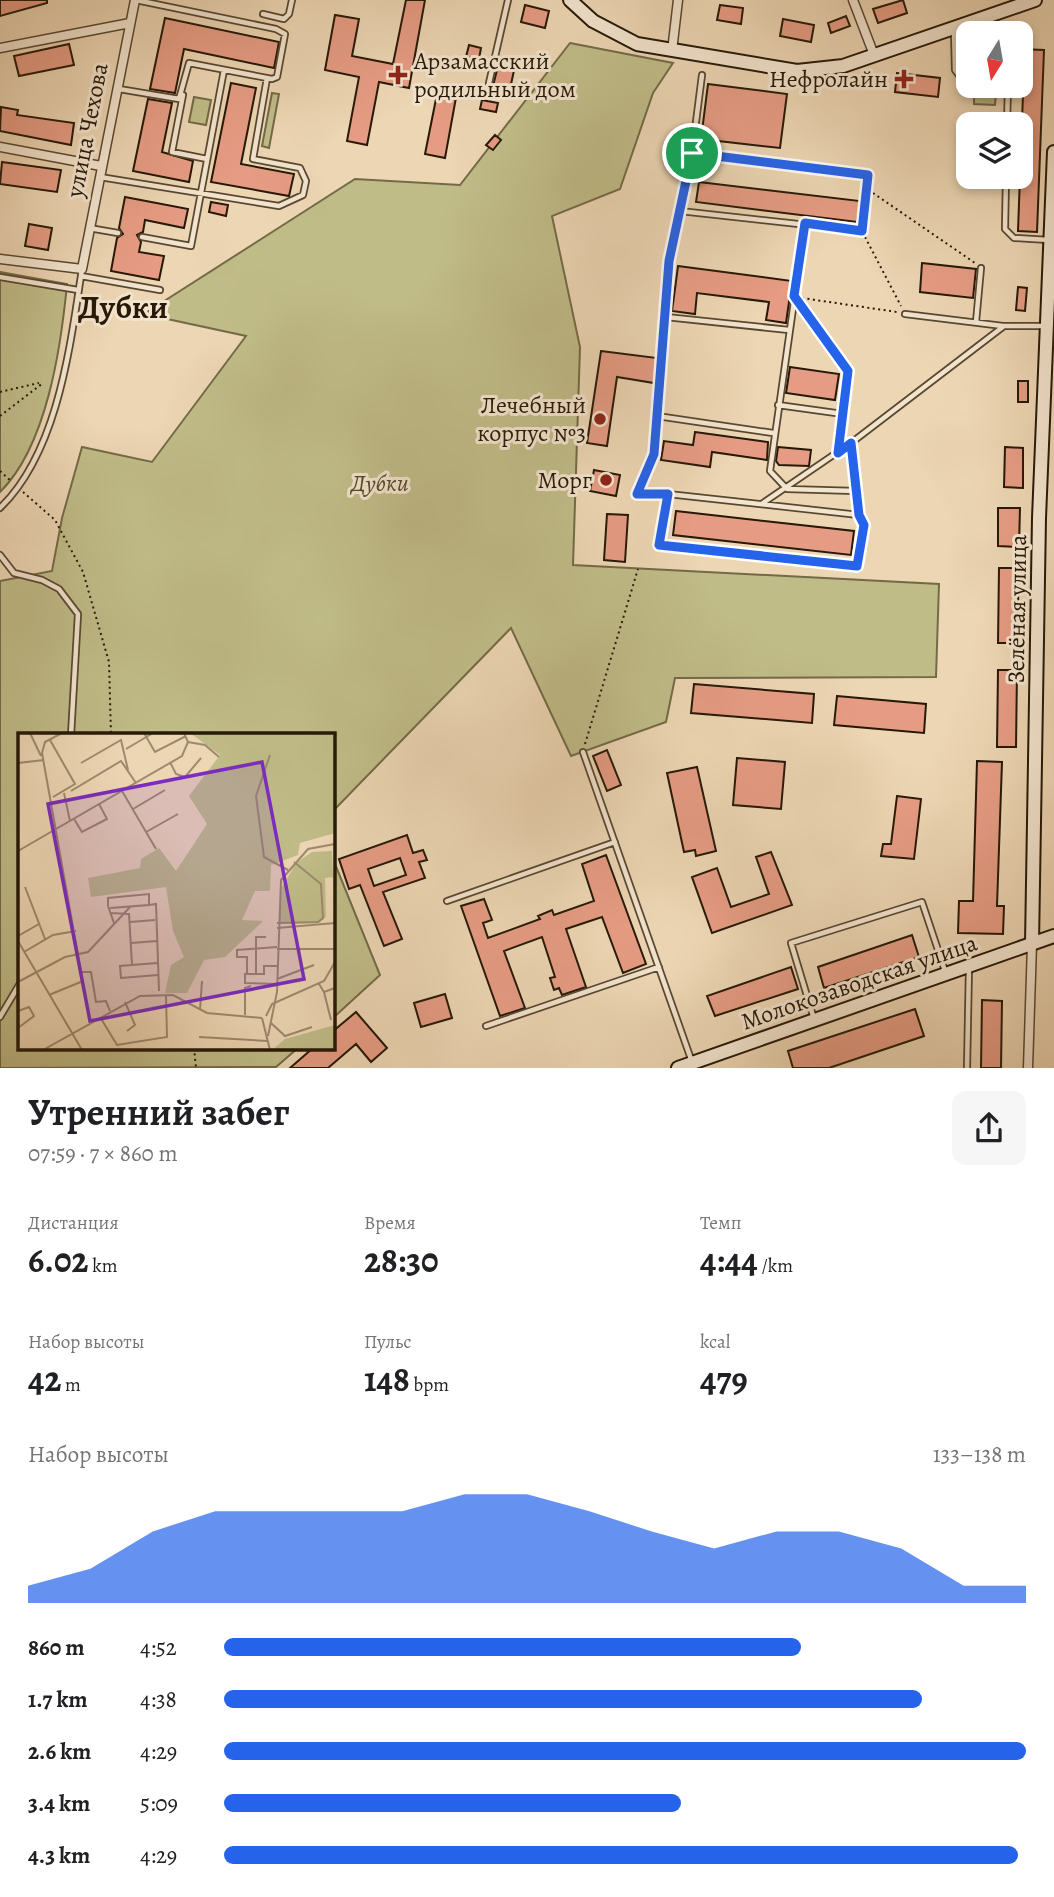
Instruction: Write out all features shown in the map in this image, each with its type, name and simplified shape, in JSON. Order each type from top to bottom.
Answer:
[{"type":"street","name":"улица Чехова","points":[[81,272],[135,0]]},
{"type":"street","points":[[570,0],[593,21],[638,44],[797,71],[820,71],[874,55],[953,27],[1005,4],[1035,0]]},
{"type":"street","points":[[672,51],[678,0]]},
{"type":"street","points":[[853,0],[874,55]]},
{"type":"street","points":[[0,48],[130,23]]},
{"type":"street","points":[[0,147],[101,166]]},
{"type":"street","name":"Зелёная улица","points":[[1028,1068],[1054,152]]},
{"type":"street","points":[[0,259],[81,272]]},
{"type":"street","name":"Молокозаводская улица","points":[[678,1068],[1054,936]]},
{"type":"lane","points":[[135,0],[276,29],[285,34],[277,77],[267,78],[189,63],[172,152],[207,159]]},
{"type":"lane","points":[[263,14],[284,19],[289,14],[292,0]]},
{"type":"lane","points":[[489,83],[508,0]]},
{"type":"lane","points":[[953,27],[956,71]]},
{"type":"lane","points":[[142,237],[191,246],[224,70]]},
{"type":"lane","points":[[702,75],[692,153],[669,261],[654,454],[637,494],[668,494],[859,515]]},
{"type":"lane","points":[[99,177],[279,206],[303,195],[306,181],[300,168],[253,159],[267,78]]},
{"type":"lane","points":[[116,88],[173,100],[183,93]]},
{"type":"lane","points":[[680,211],[862,231],[868,175],[692,153]]},
{"type":"lane","points":[[1006,189],[1005,229],[1014,239],[1050,240]]},
{"type":"lane","points":[[805,223],[773,433],[770,471],[787,489],[856,491]]},
{"type":"lane","points":[[89,228],[118,233]]},
{"type":"lane","points":[[976,322],[981,268]]},
{"type":"lane","points":[[0,508],[20,489],[51,428],[81,272],[160,290]]},
{"type":"lane","points":[[0,277],[78,290]]},
{"type":"lane","points":[[905,314],[1004,326],[1050,326]]},
{"type":"lane","points":[[666,317],[789,330]]},
{"type":"lane","points":[[761,505],[838,453],[1004,326]]},
{"type":"lane","points":[[838,453],[848,371]]},
{"type":"lane","points":[[777,405],[843,414]]},
{"type":"lane","points":[[657,416],[773,433]]},
{"type":"lane","points":[[668,494],[659,545],[857,566],[864,525],[859,515],[851,443]]},
{"type":"lane","points":[[0,555],[14,573],[43,580],[59,589],[78,614],[71,733]]},
{"type":"lane","points":[[583,752],[692,1062]]},
{"type":"lane","points":[[447,901],[615,842]]},
{"type":"lane","points":[[814,1020],[791,943],[922,902],[946,974]]},
{"type":"lane","points":[[967,1068],[969,966]]},
{"type":"lane","points":[[486,1026],[659,967]]},
{"type":"lane","points":[[0,1017],[18,987]]},
{"type":"path","points":[[866,189],[981,268]]},
{"type":"path","points":[[862,231],[905,314]]},
{"type":"path","points":[[794,296],[905,314]]},
{"type":"path","points":[[794,296],[848,371]]},
{"type":"path","points":[[0,392],[51,381]]},
{"type":"path","points":[[1,414],[43,383]]},
{"type":"path","points":[[0,471],[55,520],[83,572],[109,662],[111,733]]},
{"type":"path","points":[[583,752],[638,569]]},
{"type":"path","points":[[194,1050],[197,1068]]},
{"type":"green space","name":"Дубки","points":[[570,43],[673,63],[653,93],[620,189],[552,216],[580,347],[573,565],[939,584],[936,677],[675,678],[666,722],[571,756],[511,628],[334,810],[334,733],[18,733],[18,1050],[296,1050],[276,1067],[0,1068],[0,581],[52,571],[62,518],[82,447],[152,462],[246,336],[144,314],[355,179],[460,185]]},
{"type":"green space","points":[[272,93],[279,94],[269,148],[262,146]]},
{"type":"green space","points":[[194,97],[211,100],[206,125],[189,122]]},
{"type":"green space","points":[[974,98],[996,98],[995,105],[974,104]]},
{"type":"green space","points":[[0,272],[67,284],[56,365],[40,423],[16,472],[0,492]]},
{"type":"green space","points":[[334,861],[380,975],[334,1017]]},
{"type":"building","points":[[0,0],[47,0],[47,3],[0,16]]},
{"type":"building","points":[[406,0],[425,0],[409,88],[379,82],[367,145],[347,141],[359,77],[325,70],[335,15],[359,19],[352,56],[393,64]]},
{"type":"building","points":[[903,0],[907,13],[878,23],[873,9]]},
{"type":"building","points":[[525,5],[549,11],[545,28],[521,22]]},
{"type":"building","points":[[720,5],[743,8],[741,24],[717,20]]},
{"type":"building","points":[[846,16],[850,26],[831,33],[828,23]]},
{"type":"building","points":[[165,18],[279,42],[274,68],[184,49],[175,93],[150,89]]},
{"type":"building","points":[[783,19],[814,25],[811,42],[780,36]]},
{"type":"building","points":[[69,44],[74,65],[19,76],[14,56]]},
{"type":"building","points":[[469,45],[481,48],[479,59],[466,57]]},
{"type":"building","points":[[1033,50],[1044,50],[1037,232],[1018,231],[1020,189],[1033,189],[1033,112],[1022,112],[1023,98],[1033,98]]},
{"type":"building","points":[[500,58],[516,61],[510,89],[493,86]]},
{"type":"building","points":[[897,73],[940,78],[938,97],[895,92]]},
{"type":"building","points":[[231,83],[256,88],[241,164],[294,174],[289,196],[211,182]]},
{"type":"building","points":[[708,84],[787,94],[780,148],[701,139]]},
{"type":"building","points":[[438,89],[457,92],[445,158],[425,154]]},
{"type":"building","points":[[148,99],[172,103],[162,152],[193,161],[189,182],[133,171]]},
{"type":"building","points":[[482,100],[498,103],[496,112],[480,109]]},
{"type":"building","points":[[1,107],[18,110],[17,115],[74,123],[71,145],[0,131]]},
{"type":"building","points":[[495,135],[501,140],[493,150],[486,145]]},
{"type":"building","points":[[2,162],[61,170],[57,192],[0,184]]},
{"type":"building","points":[[699,182],[860,201],[857,222],[696,202]]},
{"type":"building","points":[[125,197],[188,209],[184,228],[145,220],[143,232],[137,235],[141,242],[139,252],[164,256],[159,280],[111,271],[117,238],[123,234],[119,228]]},
{"type":"building","points":[[211,202],[228,205],[226,216],[209,212]]},
{"type":"building","points":[[29,224],[52,228],[48,250],[25,246]]},
{"type":"building","points":[[922,263],[976,269],[973,298],[920,292]]},
{"type":"building","points":[[678,266],[792,281],[786,323],[766,320],[769,302],[697,293],[695,314],[672,311]]},
{"type":"building","points":[[1018,287],[1027,288],[1025,311],[1016,310]]},
{"type":"building","name":"Лечебный корпус №3","points":[[601,351],[657,358],[654,383],[617,377],[607,446],[587,443]]},
{"type":"building","points":[[790,367],[839,374],[835,400],[786,393]]},
{"type":"building","points":[[1018,381],[1028,381],[1028,402],[1018,402]]},
{"type":"building","points":[[695,432],[768,442],[767,460],[712,452],[710,467],[661,460],[664,441],[693,445]]},
{"type":"building","points":[[778,447],[811,450],[809,466],[779,465],[776,461]]},
{"type":"building","points":[[1005,447],[1023,448],[1023,488],[1004,487]]},
{"type":"building","name":"Морг","points":[[594,470],[620,475],[616,496],[590,491]]},
{"type":"building","points":[[998,508],[1020,508],[1019,547],[998,546]]},
{"type":"building","points":[[676,511],[854,531],[851,555],[673,535]]},
{"type":"building","points":[[607,514],[628,515],[625,562],[604,560]]},
{"type":"building","points":[[999,568],[1019,568],[1017,643],[998,643]]},
{"type":"building","points":[[998,670],[1017,670],[1016,747],[997,747]]},
{"type":"building","points":[[694,684],[814,694],[812,723],[691,713]]},
{"type":"building","points":[[837,696],[926,704],[924,733],[834,725]]},
{"type":"building","points":[[607,750],[621,785],[607,791],[593,756]]},
{"type":"building","points":[[737,758],[785,762],[781,809],[733,805]]},
{"type":"building","points":[[977,761],[1002,762],[997,906],[1004,906],[1003,934],[958,933],[959,901],[973,901]]},
{"type":"building","points":[[697,767],[716,851],[696,856],[695,850],[684,852],[667,773]]},
{"type":"building","points":[[897,796],[921,799],[914,859],[881,856],[883,844],[891,844]]},
{"type":"building","points":[[407,835],[413,853],[423,850],[427,860],[419,862],[425,878],[383,892],[402,939],[384,946],[360,885],[349,889],[339,859]],"holes":[[[400,858],[406,875],[374,886],[368,869]]]},
{"type":"building","points":[[771,852],[792,905],[712,933],[692,877],[717,868],[731,907],[769,894],[756,857]]},
{"type":"building","points":[[606,855],[646,964],[623,973],[602,917],[566,929],[586,987],[562,995],[559,988],[554,990],[550,978],[555,977],[542,937],[504,951],[525,1008],[500,1016],[461,906],[484,899],[492,920],[483,923],[488,938],[540,919],[538,916],[552,910],[554,915],[594,901],[582,864]]},
{"type":"building","points":[[912,935],[919,957],[824,988],[818,967]]},
{"type":"building","points":[[791,967],[798,989],[715,1016],[707,996]]},
{"type":"building","points":[[445,994],[452,1018],[421,1027],[414,1003]]},
{"type":"building","points":[[982,1000],[1002,1001],[1001,1068],[981,1068]]},
{"type":"building","points":[[915,1009],[924,1036],[829,1068],[793,1068],[788,1051]]},
{"type":"building","points":[[356,1012],[387,1048],[371,1062],[356,1044],[328,1068],[290,1068],[311,1050],[334,1050],[334,1030]]},
{"type":"place","name":"Арзамасский родильный дом","points":[[398,75]]},
{"type":"place","name":"Нефролайн","points":[[904,79]]},
{"type":"place","name":"Лечебный корпус №3","points":[[600,419]]},
{"type":"place","name":"Морг","points":[[606,480]]},
{"type":"district","name":"Дубки","points":[[123,307]]},
{"type":"route","points":[[692,153],[868,175],[862,231],[805,223],[794,296],[848,371],[838,453],[851,443],[859,515],[864,525],[857,566],[659,545],[668,494],[637,494],[654,454],[669,261],[692,153]]}]
